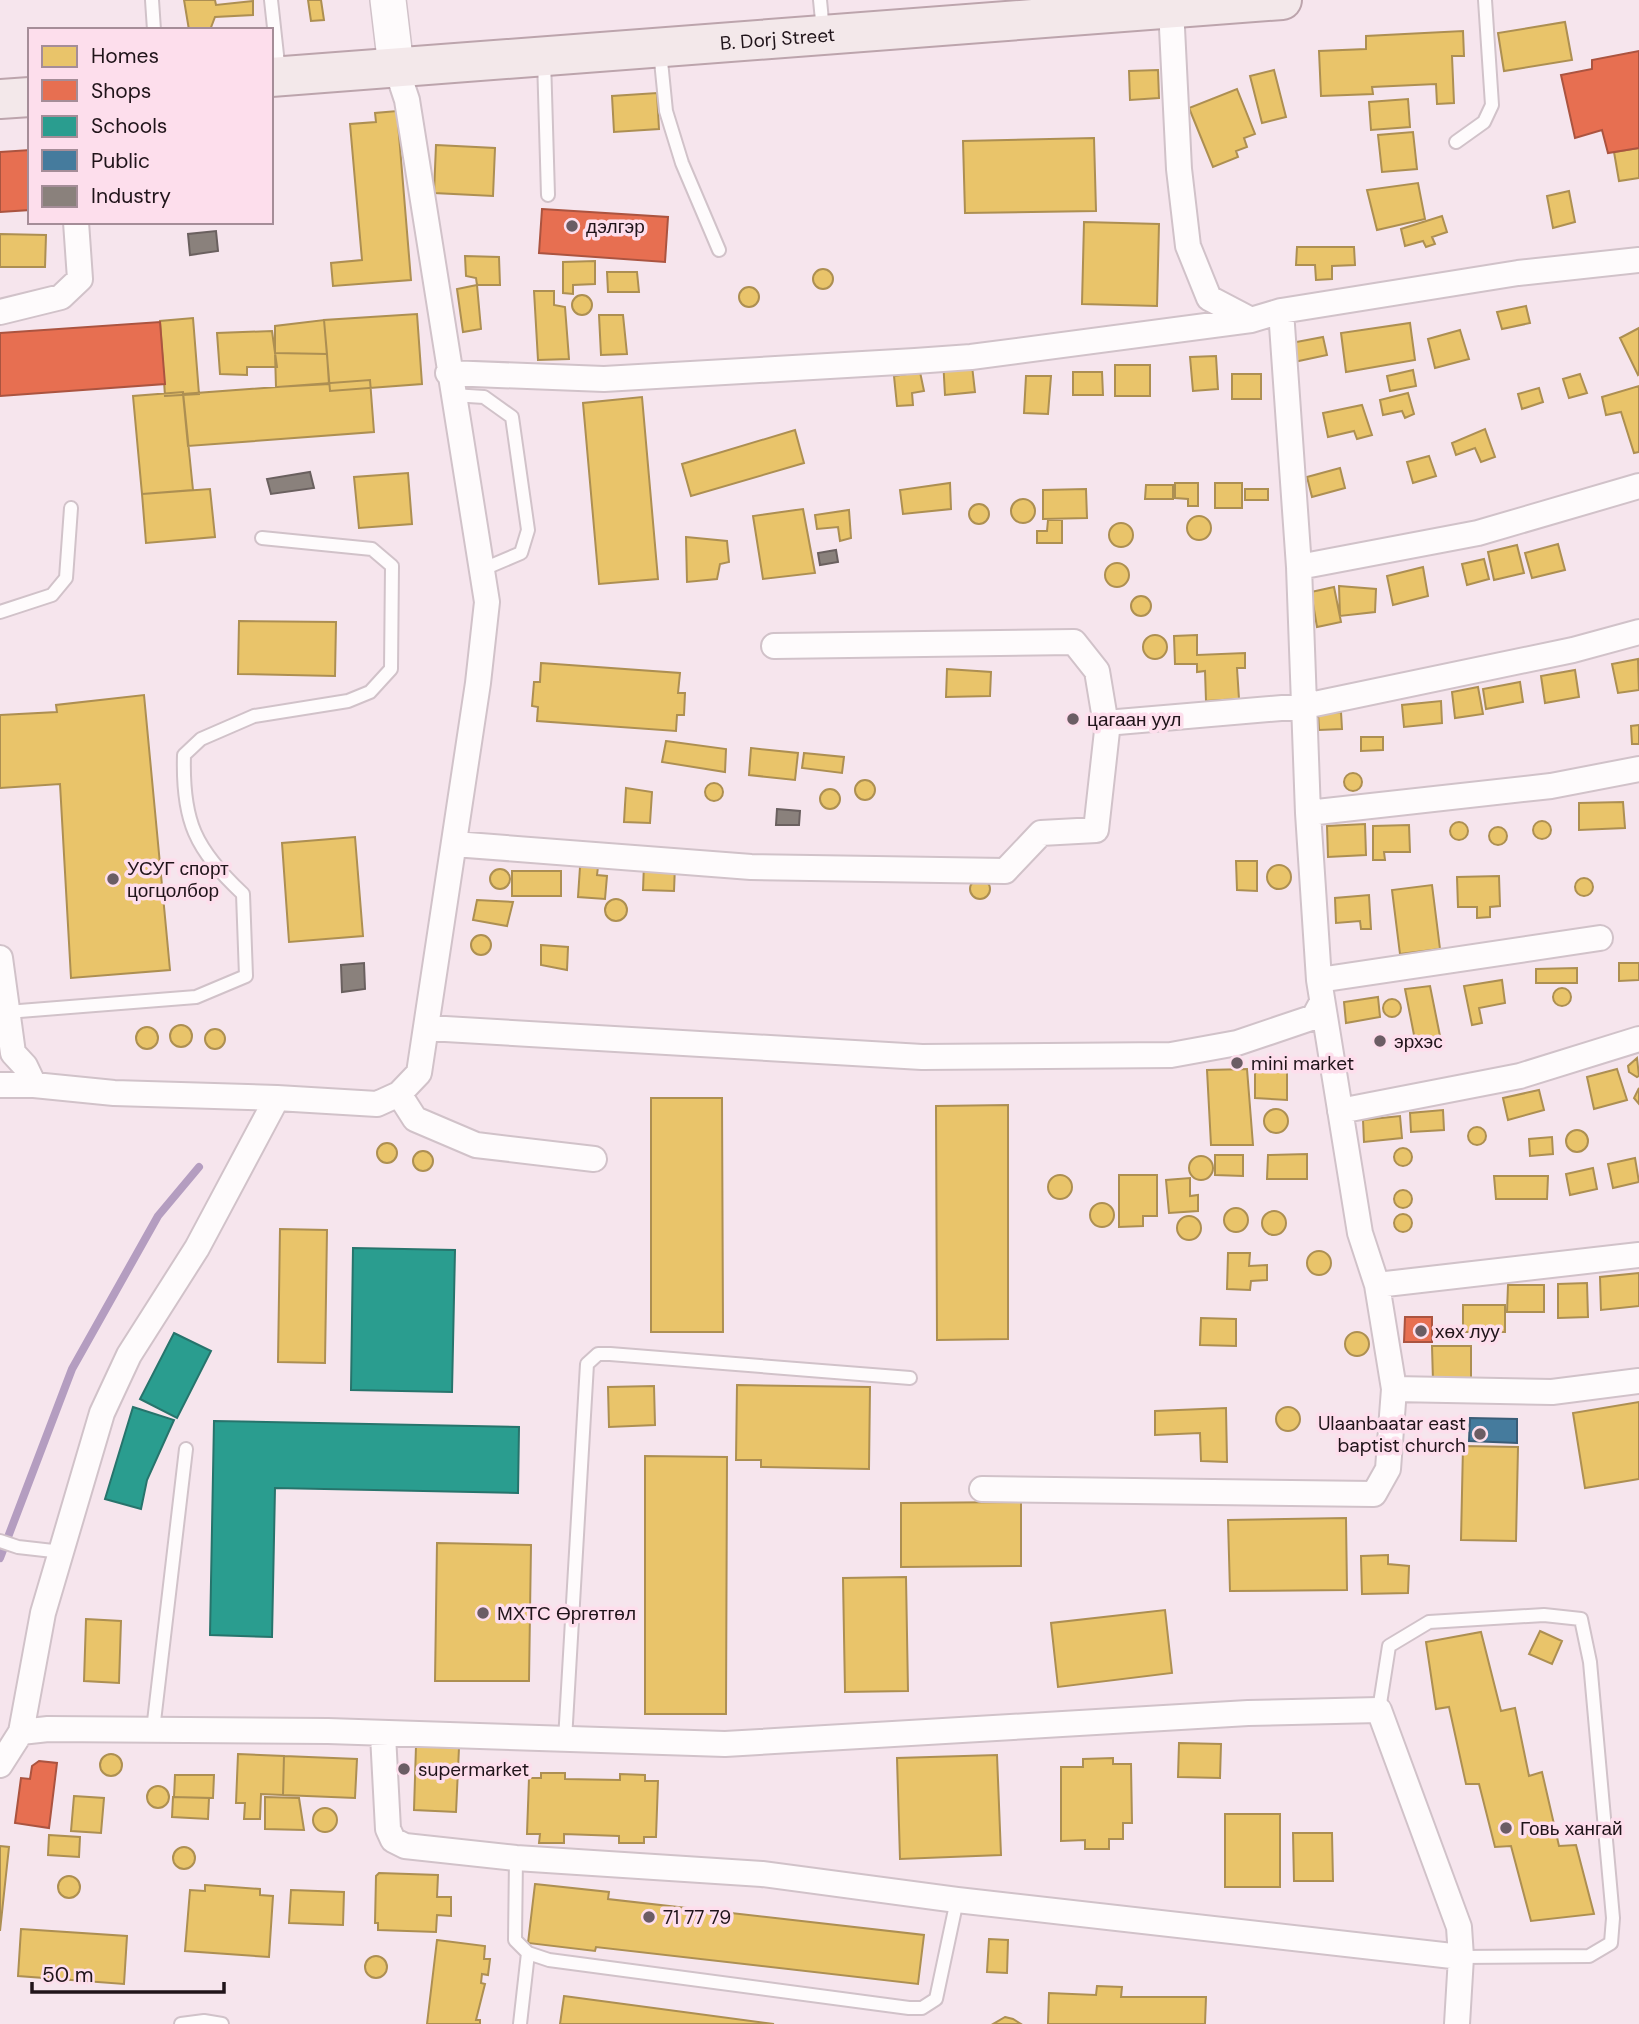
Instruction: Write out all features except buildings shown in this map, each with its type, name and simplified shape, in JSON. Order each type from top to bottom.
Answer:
[{"type":"main road","points":[[388,0],[396,67]]},
{"type":"main road","name":"B. Dorj Street","points":[[275,77],[659,47],[822,17],[1110,6],[1171,8],[1282,0]]},
{"type":"main road","points":[[0,99],[28,97]]},
{"type":"street","points":[[1171,8],[1179,169],[1188,246],[1209,298],[1251,320]]},
{"type":"street","points":[[0,1085],[34,1085],[114,1093],[377,1104],[400,1094],[419,1073],[428,1028],[439,926],[454,844],[486,602],[407,100],[396,67]]},
{"type":"street","points":[[0,312],[61,297],[80,279],[76,224]]},
{"type":"street","points":[[450,384],[604,379],[971,357],[1251,320],[1281,311],[1518,273],[1639,260]]},
{"type":"street","points":[[982,1489],[1374,1494],[1388,1469],[1394,1389],[1388,1340],[1377,1285],[1360,1234],[1320,992],[1308,813],[1299,567],[1281,311]]},
{"type":"street","points":[[1299,567],[1478,533],[1639,486]]},
{"type":"street","points":[[1106,723],[1305,706],[1559,653],[1639,632]]},
{"type":"street","points":[[454,844],[751,867],[1004,871],[1041,833],[1097,830],[1106,723],[1097,671],[1074,642],[774,646]]},
{"type":"street","points":[[1308,813],[1551,786],[1639,769]]},
{"type":"street","points":[[1320,992],[1600,938]]},
{"type":"street","points":[[0,958],[13,1053],[25,1066],[34,1085]]},
{"type":"street","points":[[428,1028],[922,1056],[1171,1055],[1237,1043],[1314,1017],[1320,992]]},
{"type":"street","points":[[1340,1111],[1520,1076],[1639,1039]]},
{"type":"street","points":[[400,1094],[415,1119],[476,1145],[594,1159]]},
{"type":"street","points":[[0,1765],[21,1732],[43,1614],[102,1413],[114,1383],[145,1328],[197,1248],[277,1098]]},
{"type":"street","points":[[1377,1285],[1639,1255]]},
{"type":"street","points":[[1394,1389],[1552,1392],[1639,1381]]},
{"type":"street","points":[[21,1732],[153,1730],[725,1744],[1248,1713],[1379,1710],[1459,1927],[1461,1957],[1457,2024]]},
{"type":"street","points":[[383,1735],[388,1829],[393,1840],[405,1846],[516,1858],[762,1874],[957,1900],[1461,1957]]},
{"type":"lane","points":[[152,0],[154,28]]},
{"type":"lane","points":[[271,0],[272,28]]},
{"type":"lane","points":[[1457,142],[1484,122],[1492,105],[1485,0]]},
{"type":"lane","points":[[273,38],[275,77]]},
{"type":"lane","points":[[659,47],[666,111],[687,174],[719,250]]},
{"type":"lane","points":[[544,55],[548,195]]},
{"type":"lane","points":[[450,384],[484,397],[512,417],[528,530],[521,553],[481,570]]},
{"type":"lane","points":[[0,612],[52,595],[66,578],[71,508]]},
{"type":"lane","points":[[7,1012],[196,997],[246,976],[243,894],[217,870],[196,839],[183,794],[184,755],[201,739],[254,716],[348,701],[370,692],[391,669],[392,566],[372,549],[262,538]]},
{"type":"lane","points":[[565,1740],[586,1364],[598,1354],[610,1354],[910,1378]]},
{"type":"lane","points":[[153,1730],[186,1449]]},
{"type":"lane","points":[[0,1541],[19,1547],[62,1552]]},
{"type":"lane","points":[[1379,1710],[1389,1646],[1429,1622],[1544,1615],[1581,1619],[1590,1662],[1597,1731],[1613,1918],[1611,1943],[1589,1956],[1461,1957]]},
{"type":"lane","points":[[516,1858],[515,1940],[528,1953],[550,1960],[922,2008],[936,1999],[957,1900]]},
{"type":"lane","points":[[520,2024],[528,1953]]},
{"type":"lane","points":[[181,2024],[204,2021],[222,2024]]},
{"type":"waterway","points":[[0,1558],[72,1369],[158,1216],[199,1167]]},
{"type":"place","name":"дэлгэр","points":[[572,226]]},
{"type":"place","name":"цагаан уул","points":[[1073,719]]},
{"type":"place","name":"УСУГ спорт цогцолбор","points":[[113,879]]},
{"type":"place","name":"эрхэс","points":[[1380,1041]]},
{"type":"place","name":"mini market","points":[[1237,1063]]},
{"type":"place","name":"хөх луу","points":[[1421,1331]]},
{"type":"place","name":"Ulaanbaatar east baptist church","points":[[1480,1434]]},
{"type":"place","name":"МХТС Өргөтгөл","points":[[483,1613]]},
{"type":"place","name":"supermarket","points":[[404,1769]]},
{"type":"place","name":"Говь хангай","points":[[1506,1828]]},
{"type":"place","name":"71 77 79","points":[[649,1917]]}]
